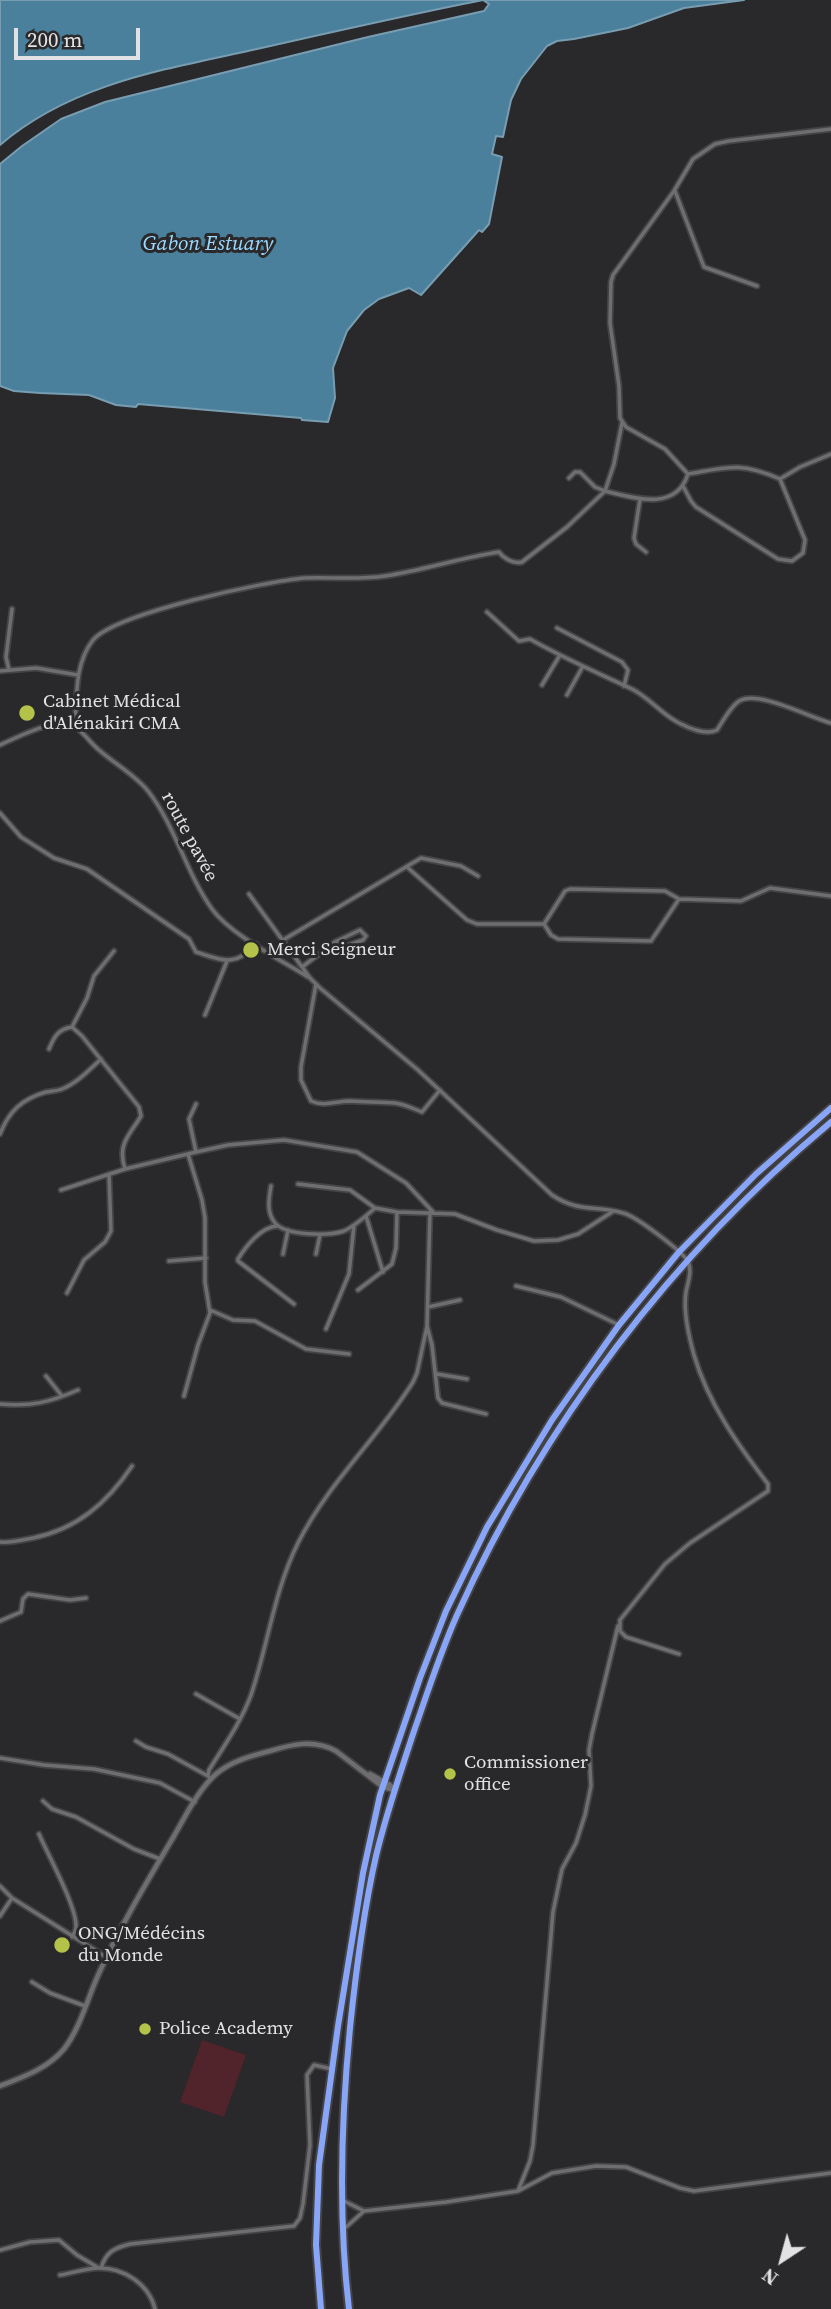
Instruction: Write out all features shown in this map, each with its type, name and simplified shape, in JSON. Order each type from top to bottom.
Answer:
[{"type":"highway","points":[[321,2309],[316,2245],[323,2131],[361,1883],[384,1784],[433,1643],[472,1556],[552,1419],[619,1325],[679,1252],[756,1174],[831,1108]]},
{"type":"highway","points":[[349,2309],[343,2200],[346,2067],[355,1971],[376,1855],[394,1790],[456,1617],[495,1537],[547,1448],[587,1387],[638,1320],[740,1204],[831,1122]]},
{"type":"street","points":[[0,745],[55,724],[67,723],[75,727],[78,675],[81,663],[94,640],[104,631],[142,614],[270,583],[306,578],[383,576],[499,552],[508,560],[517,563],[549,543],[605,491],[614,464],[622,422],[610,323],[613,275],[674,191],[693,159],[715,144],[831,129]]},
{"type":"street","points":[[674,191],[704,267],[757,286]]},
{"type":"street","points":[[622,422],[664,449],[688,474]]},
{"type":"street","points":[[780,479],[831,454]]},
{"type":"street","points":[[683,486],[696,507],[778,559],[792,561],[803,553],[805,540],[780,479],[741,467],[688,474]]},
{"type":"street","points":[[569,478],[575,472],[580,472],[595,487],[605,491],[654,500],[667,498],[683,486],[688,474]]},
{"type":"street","points":[[640,499],[634,538],[636,544],[646,552]]},
{"type":"street","points":[[9,670],[6,657],[12,610]]},
{"type":"street","points":[[487,612],[519,641],[530,639],[638,692],[680,724],[713,732],[737,702],[745,699],[785,705],[831,723]]},
{"type":"street","points":[[557,628],[622,662],[628,670],[624,686]]},
{"type":"street","points":[[542,685],[559,655]]},
{"type":"street","points":[[567,695],[583,666]]},
{"type":"street","points":[[0,671],[36,668],[78,675]]},
{"type":"street","name":"route pavée","points":[[75,727],[98,750],[142,784],[163,813],[211,908],[228,925],[310,978]]},
{"type":"street","points":[[0,813],[21,837],[54,858],[87,869],[189,939],[196,951],[226,961],[247,955],[256,944]]},
{"type":"street","points":[[283,940],[423,858],[461,866],[478,876]]},
{"type":"street","points":[[407,867],[472,923],[544,924],[558,939],[651,941],[679,899]]},
{"type":"street","points":[[544,924],[565,891],[570,889],[666,891],[679,899],[741,901],[770,888],[831,897]]},
{"type":"street","points":[[249,894],[316,984],[440,1090],[552,1195],[573,1207],[629,1215],[688,1261],[690,1268],[685,1307],[694,1355],[715,1405],[733,1437],[768,1484],[768,1491],[665,1564],[620,1620],[589,1750],[591,1786],[585,1815],[576,1843],[562,1869],[553,1912],[533,2145],[518,2192]]},
{"type":"street","points":[[302,967],[335,942],[360,930],[366,936],[363,940],[346,946],[335,942]]},
{"type":"street","points":[[72,1027],[87,998],[94,976],[114,951]]},
{"type":"street","points":[[205,1015],[226,961]]},
{"type":"street","points":[[316,984],[300,1080],[311,1101],[320,1104],[338,1104],[343,1101],[397,1103],[422,1112],[440,1090]]},
{"type":"street","points":[[49,1049],[54,1036],[63,1029],[72,1027]]},
{"type":"street","points":[[72,1027],[139,1107],[141,1116],[121,1148],[125,1169]]},
{"type":"street","points":[[0,1134],[7,1117],[16,1107],[46,1092],[62,1090],[101,1059]]},
{"type":"street","points":[[195,1152],[189,1119],[197,1104]]},
{"type":"street","points":[[61,1190],[125,1169],[228,1145],[284,1140],[357,1152],[407,1183],[431,1212],[427,1326],[437,1374],[439,1401],[486,1414]]},
{"type":"street","points":[[184,1396],[198,1345],[210,1317],[205,1282],[205,1218],[188,1154]]},
{"type":"street","points":[[67,1293],[84,1260],[105,1242],[111,1231],[109,1174]]},
{"type":"street","points":[[298,1184],[349,1190],[375,1209],[467,1217],[497,1230],[534,1241],[558,1240],[578,1234],[614,1211]]},
{"type":"street","points":[[271,1186],[268,1202],[271,1217],[277,1226]]},
{"type":"street","points":[[295,1304],[238,1261],[250,1242],[269,1227],[277,1226],[320,1235],[342,1231],[375,1209]]},
{"type":"street","points":[[358,1290],[390,1267],[394,1257],[397,1212]]},
{"type":"street","points":[[366,1216],[383,1272]]},
{"type":"street","points":[[326,1329],[349,1275],[354,1225]]},
{"type":"street","points":[[283,1254],[288,1230]]},
{"type":"street","points":[[316,1254],[320,1235]]},
{"type":"street","points":[[169,1261],[206,1258]]},
{"type":"street","points":[[516,1286],[561,1297],[619,1325]]},
{"type":"street","points":[[427,1308],[460,1300]]},
{"type":"street","points":[[210,1310],[233,1320],[255,1321],[306,1349],[349,1354]]},
{"type":"street","points":[[210,1777],[209,1770],[240,1719],[252,1690],[271,1621],[297,1546],[326,1497],[413,1382],[427,1326]]},
{"type":"street","points":[[437,1374],[467,1379]]},
{"type":"street","points":[[46,1376],[62,1396]]},
{"type":"street","points":[[0,1404],[23,1406],[45,1403],[78,1390]]},
{"type":"street","points":[[0,1542],[54,1534],[76,1523],[110,1495],[132,1466]]},
{"type":"street","points":[[0,1621],[21,1612],[23,1600],[28,1594],[70,1600],[86,1598]]},
{"type":"street","points":[[620,1620],[620,1631],[626,1637],[679,1654]]},
{"type":"street","points":[[196,1694],[240,1719]]},
{"type":"street","points":[[135,1741],[168,1754],[210,1777]]},
{"type":"street","points":[[0,2086],[40,2069],[53,2060],[69,2041],[106,1957],[160,1859],[210,1777],[239,1761],[303,1743],[328,1746],[394,1790]]},
{"type":"street","points":[[0,1758],[94,1769],[160,1783],[195,1802]]},
{"type":"street","points":[[43,1801],[52,1809],[76,1817],[134,1849],[160,1859]]},
{"type":"street","points":[[39,1835],[68,1898],[76,1927],[72,1937]]},
{"type":"street","points":[[0,1886],[12,1898],[106,1957]]},
{"type":"street","points":[[0,1916],[12,1898]]},
{"type":"street","points":[[32,1982],[50,1993],[85,2006]]},
{"type":"street","points":[[100,2268],[106,2255],[130,2244],[294,2226],[298,2223],[310,2145],[307,2075],[314,2065],[332,2069]]},
{"type":"street","points":[[343,2200],[365,2211],[518,2192],[552,2173],[596,2166],[626,2167],[694,2191],[831,2173]]},
{"type":"street","points":[[344,2229],[365,2211]]},
{"type":"street","points":[[0,2250],[30,2242],[59,2240],[77,2255],[100,2268],[132,2277],[150,2296],[155,2309]]},
{"type":"street","points":[[60,2275],[100,2268]]},
{"type":"shaded area","points":[[202,2040],[246,2055],[224,2117],[180,2102]]},
{"type":"water","points":[[0,0],[483,0],[122,81],[58,107],[28,124],[0,145]]},
{"type":"water","name":"Gabon Estuary","points":[[483,0],[744,0],[684,8],[628,28],[557,41],[547,46],[521,79],[511,100],[503,137],[496,136],[492,154],[502,157],[489,224],[482,232],[479,230],[421,295],[409,288],[379,299],[364,310],[347,331],[333,368],[335,398],[328,422],[138,404],[136,407],[116,405],[89,395],[14,391],[0,386],[0,164],[22,146],[61,119],[105,102],[484,11],[489,4]]},
{"type":"place","name":"Cabinet Médical d'Alénakiri CMA","points":[[27,713]]},
{"type":"place","name":"Merci Seigneur","points":[[251,950]]},
{"type":"place","name":"Commissioner office","points":[[450,1774]]},
{"type":"place","name":"ONG/Médécins du Monde","points":[[62,1945]]},
{"type":"place","name":"Police Academy","points":[[145,2029]]}]
